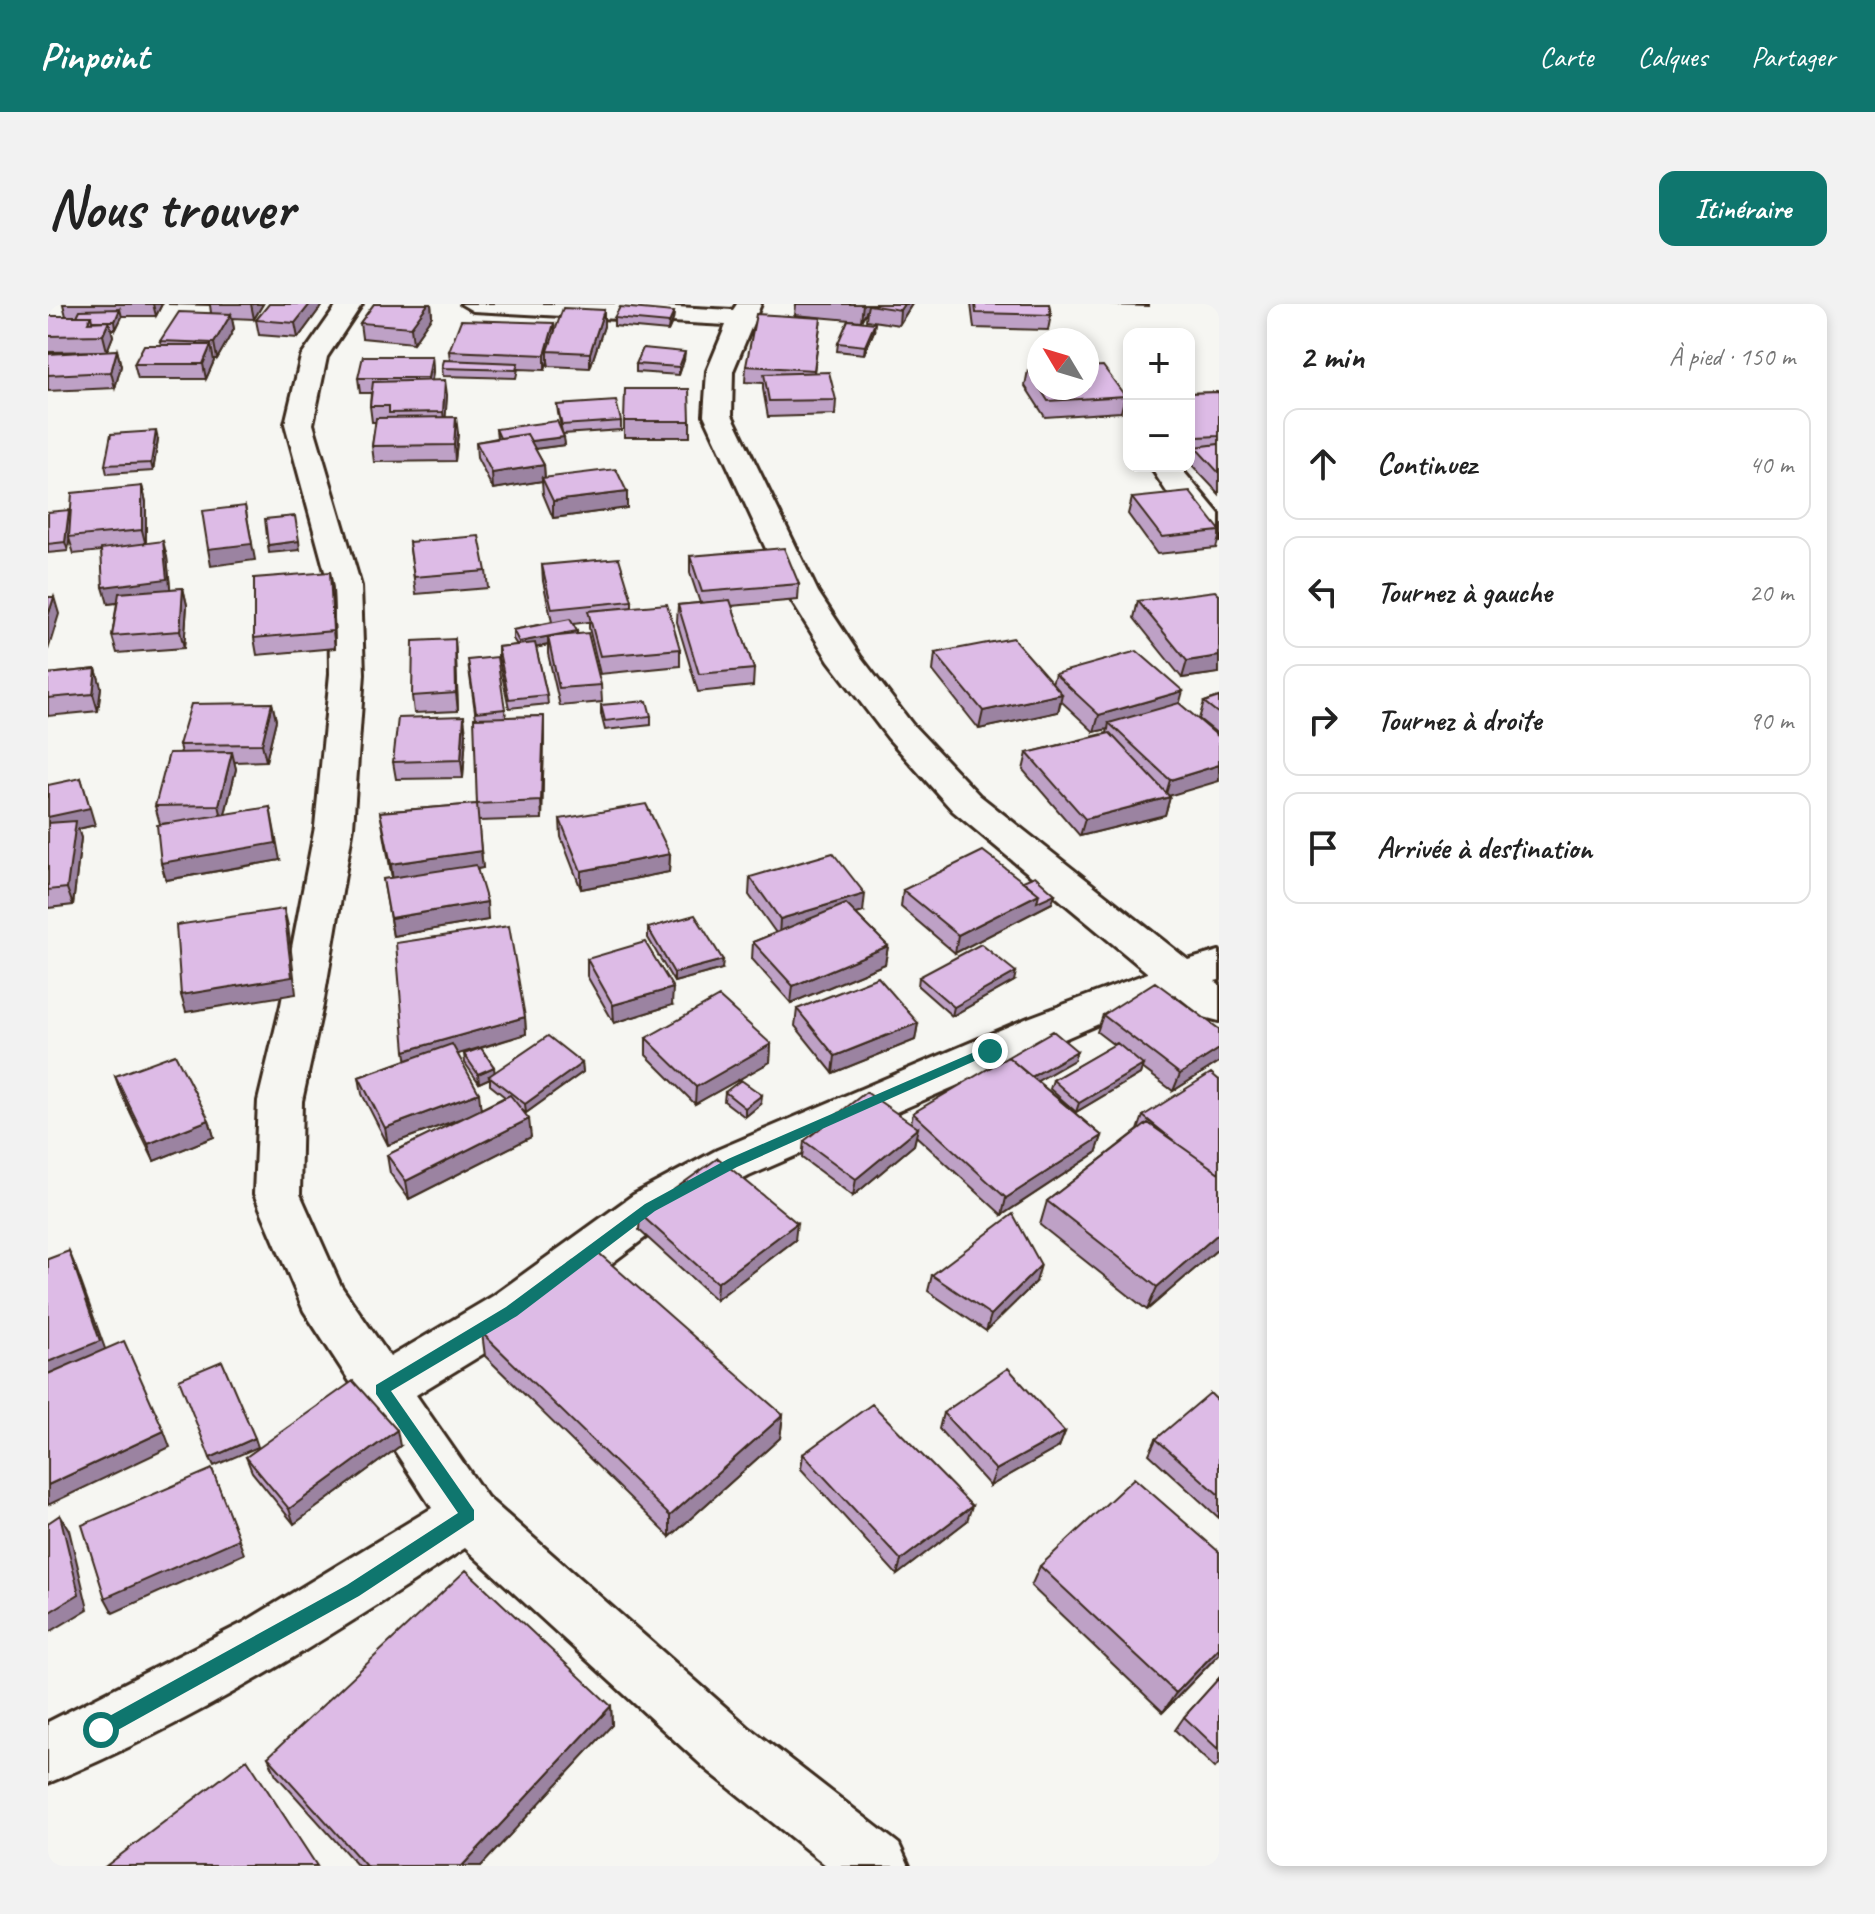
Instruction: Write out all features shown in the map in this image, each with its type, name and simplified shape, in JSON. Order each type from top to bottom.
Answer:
[{"type":"street","points":[[350,304],[314,357],[299,424],[345,586],[347,674],[334,827],[302,1005],[280,1101],[277,1194],[321,1297],[468,1515],[727,1748],[877,1866]]},
{"type":"street","points":[[473,304],[746,311],[720,367],[715,392],[718,415],[802,592],[846,661],[900,731],[966,803],[1200,970],[1219,1006]]},
{"type":"street","points":[[1168,472],[1190,501],[1219,531]]},
{"type":"street","points":[[381,1389],[511,1311],[650,1208],[733,1163],[957,1065],[1200,970]]},
{"type":"street","points":[[48,1753],[128,1718],[194,1681],[353,1590],[468,1515]]},
{"type":"building","points":[[269,304],[310,304],[295,323],[256,320]]},
{"type":"building","points":[[374,304],[428,304],[411,327],[360,323]]},
{"type":"building","points":[[868,304],[904,304],[900,310]]},
{"type":"building","points":[[975,304],[1049,304],[1051,315],[976,313]]},
{"type":"building","points":[[620,307],[674,312],[669,323],[614,318]]},
{"type":"building","points":[[563,308],[604,310],[590,353],[548,351]]},
{"type":"building","points":[[120,309],[115,321],[92,321],[91,316],[77,316],[80,310]]},
{"type":"building","points":[[179,312],[231,314],[214,343],[160,341]]},
{"type":"building","points":[[756,314],[821,318],[814,370],[746,366]]},
{"type":"building","points":[[48,316],[91,316],[88,322],[109,321],[103,335],[48,336]]},
{"type":"building","points":[[461,320],[554,323],[545,355],[449,351]]},
{"type":"building","points":[[848,320],[875,323],[865,346],[838,343]]},
{"type":"building","points":[[144,345],[211,345],[203,364],[134,364]]},
{"type":"building","points":[[643,348],[685,352],[679,367],[636,364]]},
{"type":"building","points":[[117,350],[111,372],[48,375],[48,354]]},
{"type":"building","points":[[363,356],[432,356],[428,378],[358,378]]},
{"type":"building","points":[[444,360],[518,363],[516,370],[442,368]]},
{"type":"building","points":[[1099,366],[1103,366],[1123,396],[1099,398]]},
{"type":"building","points":[[829,372],[836,400],[769,401],[764,374]]},
{"type":"building","points":[[445,380],[443,412],[389,413],[389,406],[370,406],[373,382]]},
{"type":"building","points":[[625,389],[689,389],[690,421],[624,421]]},
{"type":"building","points":[[1219,392],[1219,436],[1197,437],[1195,434],[1195,393]]},
{"type":"building","points":[[616,401],[621,421],[562,425],[557,405]]},
{"type":"building","points":[[456,417],[454,445],[372,446],[376,418]]},
{"type":"building","points":[[557,421],[564,437],[531,441],[527,434],[500,438],[496,429]]},
{"type":"building","points":[[156,431],[151,463],[105,465],[111,434]]},
{"type":"building","points":[[527,434],[544,465],[492,473],[476,442]]},
{"type":"building","points":[[1219,444],[1219,473],[1195,447]]},
{"type":"building","points":[[616,469],[627,492],[553,501],[542,478]]},
{"type":"building","points":[[142,486],[142,530],[69,537],[72,493]]},
{"type":"building","points":[[1190,492],[1219,531],[1162,537],[1132,498]]},
{"type":"building","points":[[245,506],[252,544],[208,549],[202,511]]},
{"type":"building","points":[[69,510],[65,542],[48,544],[48,512]]},
{"type":"building","points":[[295,516],[299,541],[268,545],[265,519]]},
{"type":"building","points":[[479,536],[486,571],[414,577],[409,542]]},
{"type":"building","points":[[163,541],[167,579],[103,587],[101,549]]},
{"type":"building","points":[[784,548],[799,584],[702,592],[690,556]]},
{"type":"building","points":[[619,558],[632,601],[552,609],[542,565]]},
{"type":"building","points":[[330,572],[333,631],[254,638],[254,578]]},
{"type":"building","points":[[183,588],[180,631],[112,636],[119,593]]},
{"type":"building","points":[[1215,591],[1219,595],[1219,656],[1187,661],[1138,601]]},
{"type":"building","points":[[48,597],[54,597],[48,616]]},
{"type":"building","points":[[730,600],[754,669],[699,674],[678,605]]},
{"type":"building","points":[[667,604],[680,649],[600,656],[588,611]]},
{"type":"building","points":[[570,619],[577,631],[519,642],[513,630]]},
{"type":"building","points":[[588,633],[601,685],[559,688],[548,637]]},
{"type":"building","points":[[1013,638],[1062,694],[983,711],[935,653]]},
{"type":"building","points":[[455,639],[456,693],[412,696],[413,641]]},
{"type":"building","points":[[535,643],[547,695],[509,699],[498,647]]},
{"type":"building","points":[[1137,651],[1183,691],[1099,715],[1055,674]]},
{"type":"building","points":[[497,657],[505,709],[476,712],[468,660]]},
{"type":"building","points":[[96,669],[93,694],[48,698],[48,674]]},
{"type":"building","points":[[1219,697],[1219,714],[1204,702]]},
{"type":"building","points":[[647,701],[651,716],[605,721],[601,705]]},
{"type":"building","points":[[272,703],[262,744],[179,745],[191,704]]},
{"type":"building","points":[[1179,703],[1219,737],[1219,765],[1170,780],[1109,723]]},
{"type":"building","points":[[464,716],[461,760],[393,762],[398,718]]},
{"type":"building","points":[[544,716],[541,801],[477,804],[474,718]]},
{"type":"building","points":[[1110,733],[1170,797],[1085,819],[1027,753]]},
{"type":"building","points":[[232,752],[219,805],[155,806],[169,753]]},
{"type":"building","points":[[81,778],[90,808],[48,817],[48,785]]},
{"type":"building","points":[[477,804],[481,851],[391,864],[380,812]]},
{"type":"building","points":[[646,804],[670,854],[581,871],[560,819]]},
{"type":"building","points":[[270,807],[276,843],[161,863],[157,825]]},
{"type":"building","points":[[76,821],[67,888],[48,890],[48,823]]},
{"type":"building","points":[[983,851],[1039,894],[958,935],[903,890]]},
{"type":"building","points":[[833,853],[865,894],[780,919],[750,877]]},
{"type":"building","points":[[476,865],[487,902],[390,918],[383,879]]},
{"type":"building","points":[[1035,876],[1055,894],[1037,902],[1039,894],[1023,881]]},
{"type":"building","points":[[846,904],[888,946],[793,986],[753,942]]},
{"type":"building","points":[[284,909],[292,977],[181,995],[176,925]]},
{"type":"building","points":[[695,915],[723,960],[674,973],[648,928]]},
{"type":"building","points":[[509,926],[525,1017],[405,1051],[396,943]]},
{"type":"building","points":[[645,942],[673,988],[613,1005],[587,959]]},
{"type":"building","points":[[981,944],[1016,972],[954,1007],[919,977]]},
{"type":"building","points":[[878,977],[918,1023],[835,1056],[797,1009]]},
{"type":"building","points":[[1155,982],[1219,1029],[1219,1049],[1180,1074],[1103,1015]]},
{"type":"building","points":[[719,997],[771,1044],[696,1087],[646,1038]]},
{"type":"building","points":[[1053,1031],[1077,1051],[1031,1077],[1006,1058]]},
{"type":"building","points":[[548,1036],[582,1063],[525,1104],[489,1076]]},
{"type":"building","points":[[1117,1043],[1143,1065],[1079,1103],[1053,1080]]},
{"type":"building","points":[[452,1044],[479,1093],[385,1128],[359,1077]]},
{"type":"building","points":[[481,1048],[494,1067],[478,1074],[464,1054]]},
{"type":"building","points":[[175,1054],[209,1120],[148,1144],[115,1076]]},
{"type":"building","points":[[1008,1057],[1102,1136],[1006,1198],[913,1113]]},
{"type":"building","points":[[1211,1073],[1219,1080],[1219,1173],[1143,1116]]},
{"type":"building","points":[[741,1080],[762,1095],[745,1108],[725,1092]]},
{"type":"building","points":[[866,1092],[918,1128],[856,1179],[804,1141]]},
{"type":"building","points":[[510,1095],[529,1119],[406,1181],[387,1155]]},
{"type":"building","points":[[1148,1123],[1219,1173],[1219,1233],[1157,1287],[1047,1201]]},
{"type":"building","points":[[718,1158],[797,1223],[717,1283],[640,1214]]},
{"type":"building","points":[[1013,1214],[1041,1265],[991,1315],[932,1275]]},
{"type":"building","points":[[593,1248],[783,1415],[670,1516],[482,1333]]},
{"type":"building","points":[[69,1251],[100,1341],[48,1362],[48,1259]]},
{"type":"building","points":[[124,1341],[164,1431],[48,1485],[48,1374]]},
{"type":"building","points":[[222,1361],[255,1438],[210,1458],[179,1379]]},
{"type":"building","points":[[1008,1368],[1065,1432],[996,1470],[943,1413]]},
{"type":"building","points":[[353,1381],[397,1430],[289,1509],[246,1457]]},
{"type":"building","points":[[1210,1393],[1219,1402],[1219,1495],[1156,1439]]},
{"type":"building","points":[[872,1404],[972,1506],[901,1560],[803,1454]]},
{"type":"building","points":[[212,1469],[239,1539],[105,1598],[82,1525]]},
{"type":"building","points":[[1134,1478],[1219,1552],[1219,1648],[1176,1693],[1040,1566]]},
{"type":"building","points":[[60,1515],[79,1594],[48,1613],[48,1523]]},
{"type":"building","points":[[466,1570],[611,1706],[462,1866],[366,1866],[268,1757]]},
{"type":"building","points":[[1219,1678],[1219,1750],[1184,1717]]},
{"type":"building","points":[[247,1759],[317,1866],[106,1866]]},
{"type":"route","points":[[101,1730],[128,1718],[353,1590],[468,1515],[381,1389],[511,1311],[650,1208],[733,1163],[990,1051]]}]
